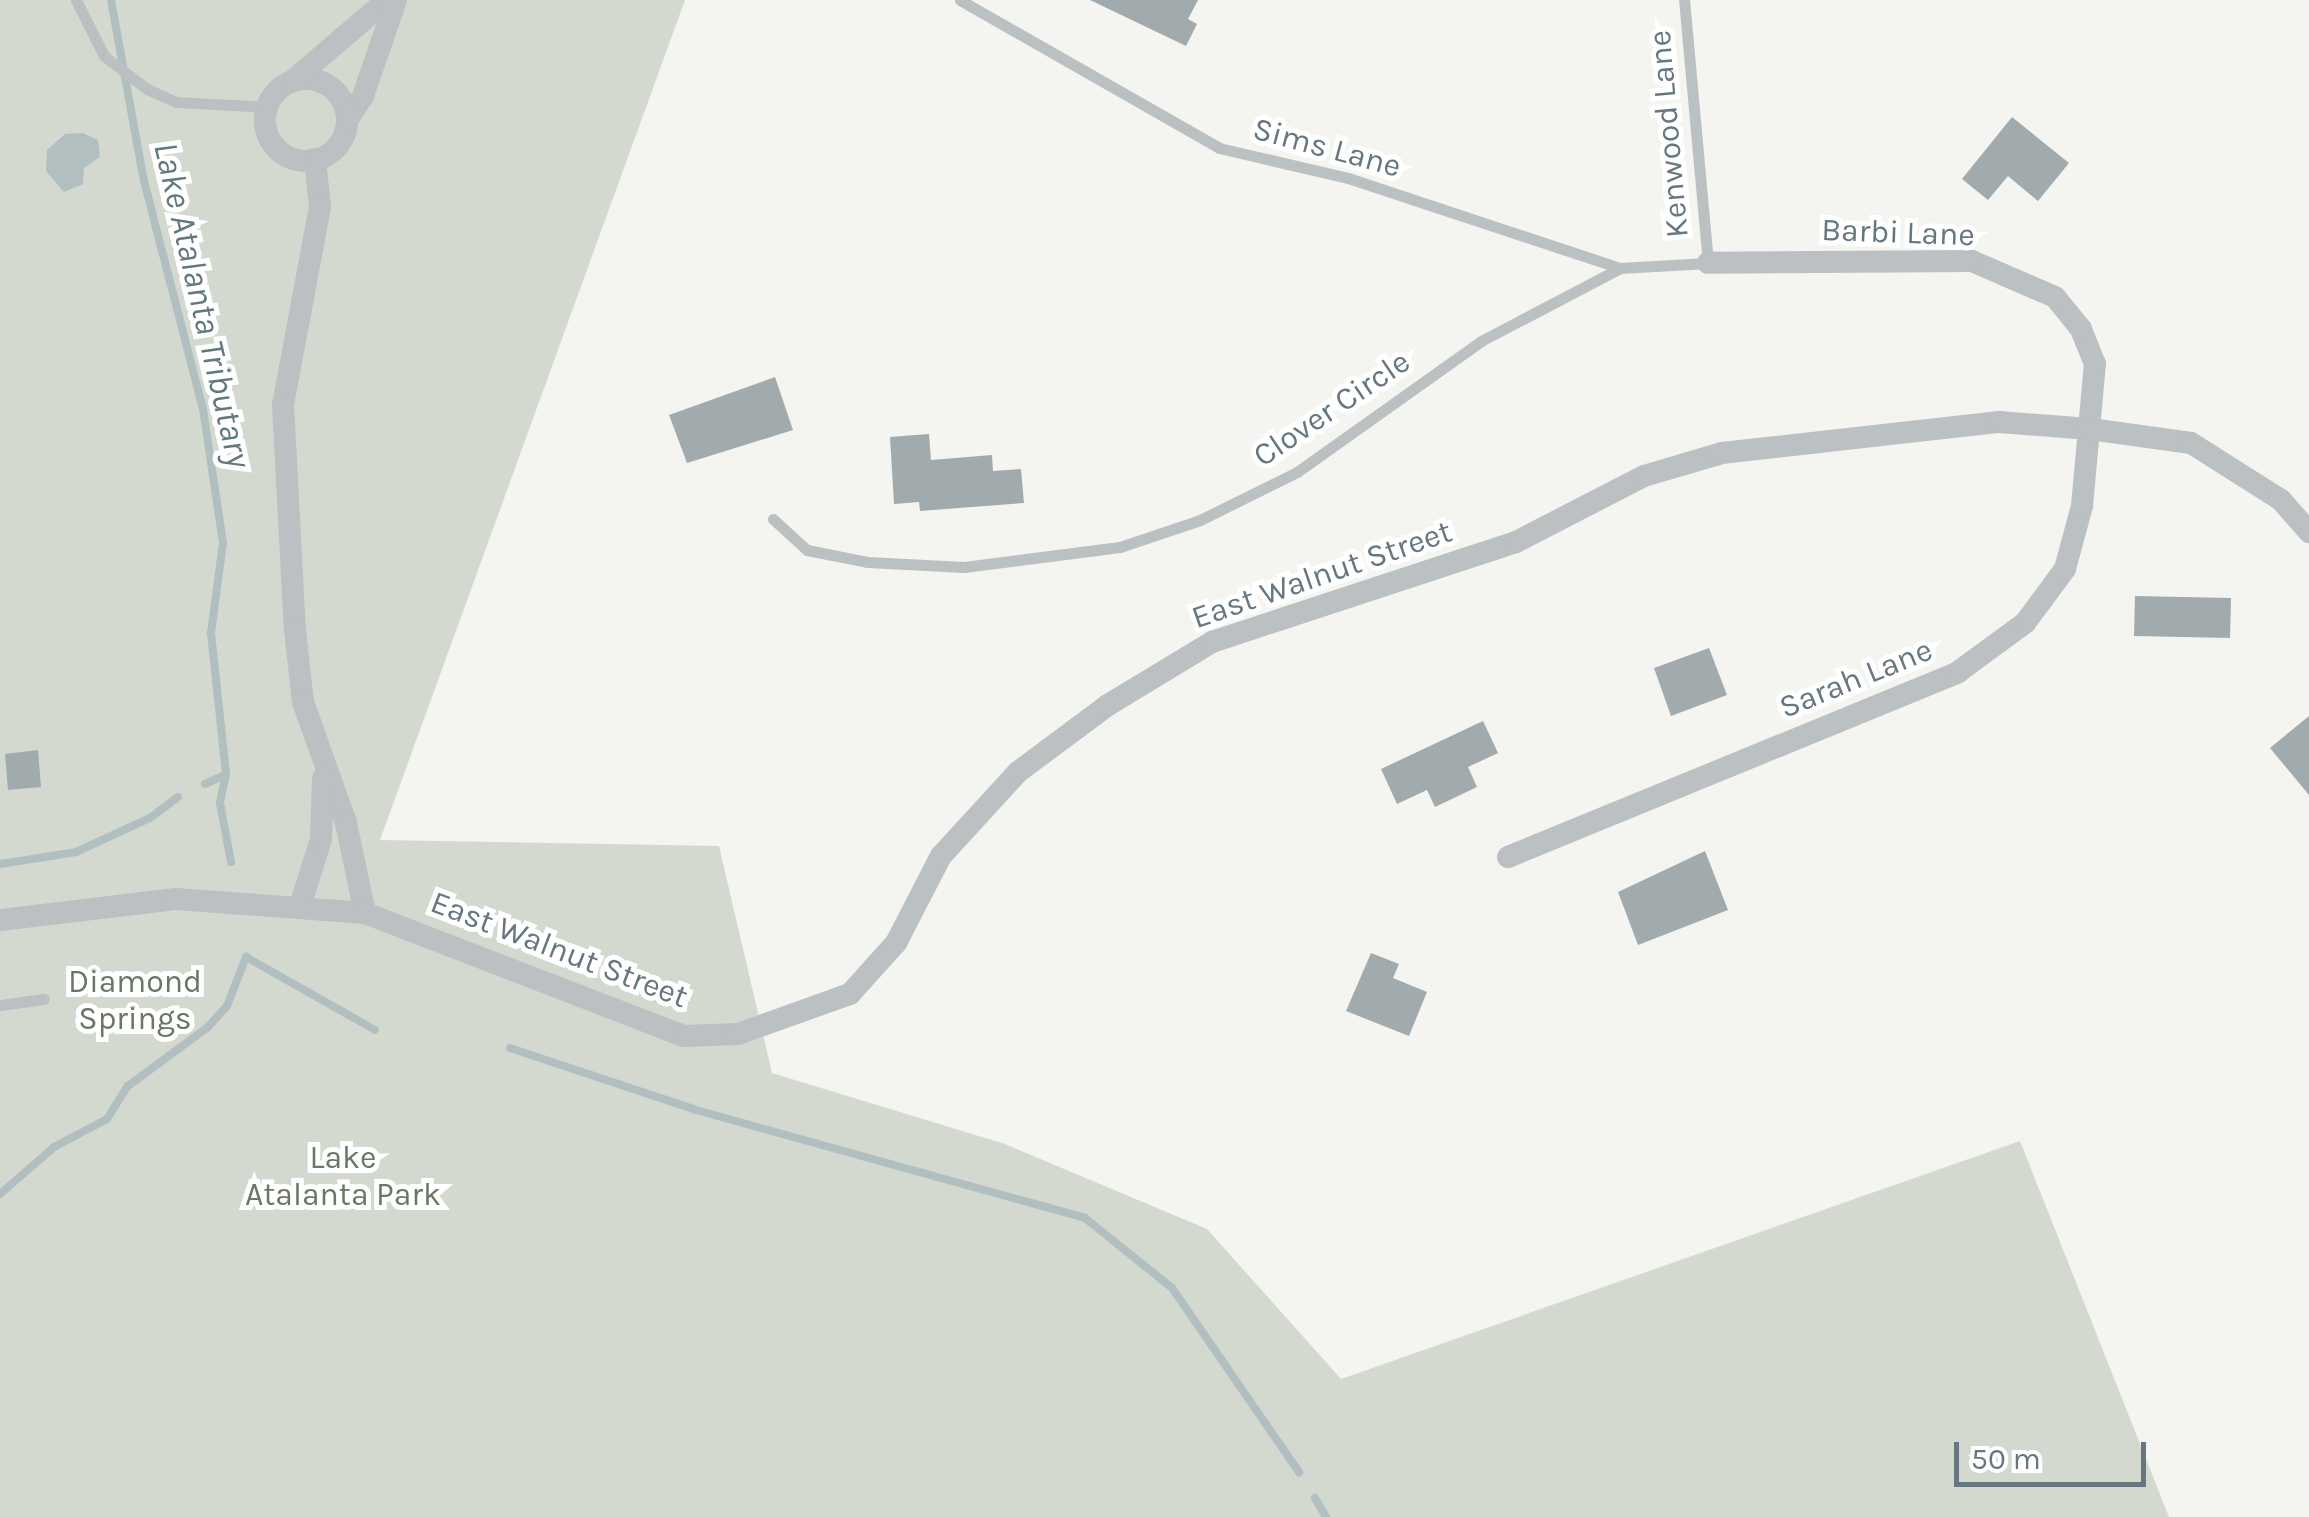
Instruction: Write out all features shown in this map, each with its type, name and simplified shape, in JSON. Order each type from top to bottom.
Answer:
[{"type":"street","points":[[387,0],[291,82],[268,107],[266,126],[278,149],[315,159],[338,146],[347,120],[363,96],[396,0]]},
{"type":"street","points":[[291,82],[329,86],[347,120]]},
{"type":"street","points":[[315,159],[320,207],[283,404],[295,630],[304,702],[323,769],[346,823],[365,913]]},
{"type":"street","name":"Barbi Lane","points":[[1708,263],[1972,261],[2055,297],[2081,329],[2095,364],[2090,429]]},
{"type":"street","name":"East Walnut Street","points":[[0,920],[176,899],[301,903],[365,913],[684,1036],[738,1034],[850,994],[896,943],[941,856],[1018,772],[1108,705],[1212,642],[1516,542],[1644,476],[1722,452],[1999,422],[2090,429],[2191,443],[2282,500],[2309,532]]},
{"type":"street","name":"Sarah Lane","points":[[1508,858],[1958,672],[2025,624],[2065,569],[2090,429]]},
{"type":"street","points":[[301,903],[320,838],[323,769]]},
{"type":"lane","points":[[76,0],[104,56],[147,89],[176,102],[268,107]]},
{"type":"lane","name":"Sims Lane","points":[[960,0],[1220,148],[1348,178],[1620,268],[1708,263]]},
{"type":"lane","name":"Kenwood Lane","points":[[1684,0],[1708,263]]},
{"type":"lane","name":"Clover Circle","points":[[773,519],[808,550],[867,562],[964,567],[1120,547],[1200,520],[1297,472],[1480,342],[1620,268]]},
{"type":"lane","points":[[0,1005],[44,1000]]},
{"type":"green space","name":"Lake Atalanta Park","points":[[0,0],[685,0],[380,840],[719,846],[772,1073],[1005,1144],[1207,1229],[1341,1379],[2020,1141],[2169,1517],[0,1517]]},
{"type":"shaded area","points":[[83,133],[98,140],[100,157],[84,168],[83,184],[64,192],[46,171],[47,150],[65,134]]},
{"type":"building","points":[[1090,0],[1198,0],[1188,19],[1197,24],[1186,46]]},
{"type":"building","points":[[2012,117],[2069,163],[2038,201],[2008,176],[1988,200],[1962,179]]},
{"type":"building","points":[[775,377],[793,430],[687,463],[669,415]]},
{"type":"building","points":[[929,434],[931,460],[992,455],[993,471],[1021,469],[1024,503],[920,511],[919,502],[894,504],[890,437]]},
{"type":"building","points":[[2135,596],[2231,598],[2230,638],[2134,636]]},
{"type":"building","points":[[1709,648],[1727,695],[1671,716],[1654,668]]},
{"type":"building","points":[[2309,716],[2309,795],[2270,748]]},
{"type":"building","points":[[1483,721],[1498,753],[1468,767],[1477,787],[1435,807],[1427,790],[1397,804],[1381,769]]},
{"type":"building","points":[[38,750],[41,787],[8,790],[5,754]]},
{"type":"building","points":[[1705,851],[1728,910],[1638,945],[1618,892]]},
{"type":"building","points":[[1371,953],[1399,964],[1393,978],[1427,992],[1409,1036],[1346,1011]]},
{"type":"waterway","name":"Lake Atalanta Tributary","points":[[111,0],[144,181],[203,409],[223,543],[211,633],[226,774],[220,803],[231,862]]},
{"type":"waterway","points":[[205,784],[226,774]]},
{"type":"waterway","points":[[0,864],[76,852],[150,818],[178,797]]},
{"type":"waterway","name":"Lake Atalanta Tributary","points":[[0,1194],[54,1147],[107,1119],[128,1086],[208,1027],[227,1006],[246,957],[375,1030]]},
{"type":"waterway","points":[[510,1048],[696,1110],[1085,1218],[1172,1288],[1299,1472]]},
{"type":"waterway","points":[[1315,1498],[1326,1517]]},
{"type":"park label","name":"Diamond Springs","points":[[135,1002]]}]
